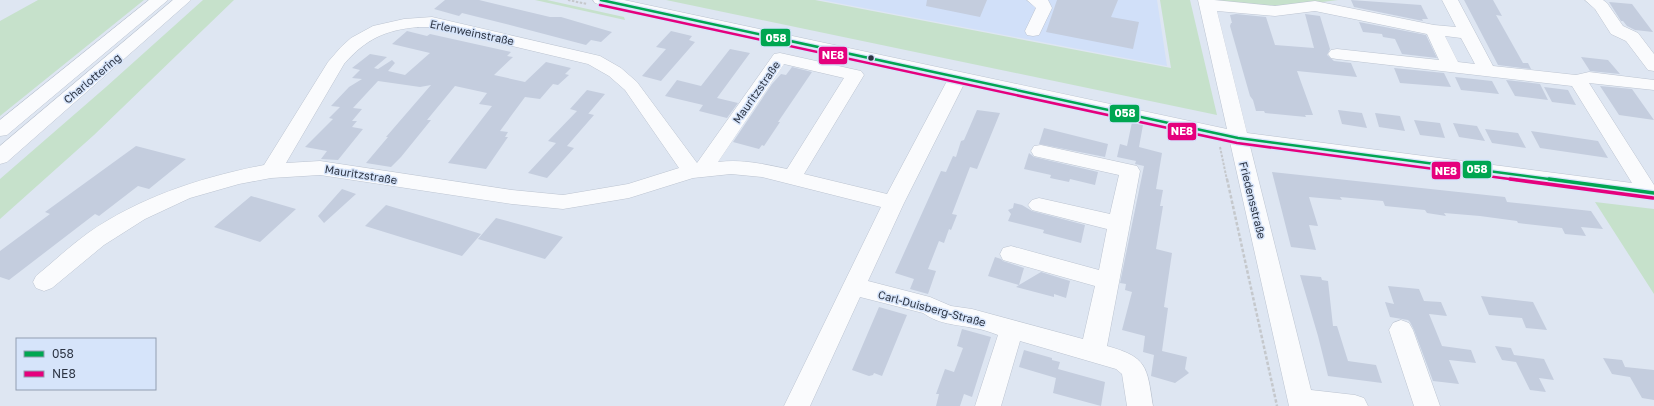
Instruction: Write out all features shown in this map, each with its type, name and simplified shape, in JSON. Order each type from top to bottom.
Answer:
[{"type":"highway","name":"Charlottering","points":[[0,130],[160,0]]},
{"type":"highway","name":"Charlottering","points":[[0,156],[184,0]]},
{"type":"street","points":[[601,0],[1238,138],[1651,193]]},
{"type":"street","points":[[1033,31],[1044,8],[1042,3],[1035,0]]},
{"type":"street","points":[[1450,0],[1487,71]]},
{"type":"street","points":[[1593,0],[1601,6],[1618,30],[1632,37],[1654,66]]},
{"type":"street","points":[[1207,3],[1275,11],[1316,6],[1434,30],[1467,33]]},
{"type":"street","name":"Friedensstraße","points":[[1207,3],[1238,138],[1293,404]]},
{"type":"street","name":"Erlenweinstraße","points":[[271,171],[337,62],[348,48],[375,31],[414,22],[432,22],[594,60],[615,72],[631,86],[697,170]]},
{"type":"street","points":[[1434,30],[1452,68]]},
{"type":"street","points":[[1337,54],[1578,81],[1589,77],[1654,85]]},
{"type":"street","name":"Mauritzstraße","points":[[697,170],[780,58],[855,75],[792,177]]},
{"type":"street","points":[[797,406],[893,203],[954,86],[957,77]]},
{"type":"street","points":[[1578,81],[1651,193]]},
{"type":"street","points":[[1040,151],[1130,171],[1093,352]]},
{"type":"street","name":"Mauritzstraße","points":[[44,282],[96,239],[137,214],[183,193],[238,177],[271,171],[320,168],[512,197],[563,202],[629,190],[697,170],[731,167],[762,170],[893,203]]},
{"type":"street","points":[[1039,205],[1119,224]]},
{"type":"street","points":[[1011,254],[1108,281]]},
{"type":"street","name":"Carl-Duisberg-Straße","points":[[853,286],[930,306],[938,312],[962,318],[972,318],[1119,359],[1129,364],[1135,372],[1140,406]]},
{"type":"street","points":[[988,406],[1011,330]]},
{"type":"street","points":[[1401,330],[1427,406]]},
{"type":"street","points":[[1293,404],[1355,406]]},
{"type":"path","points":[[1220,150],[1293,404]]},
{"type":"shaded area","points":[[822,0],[1157,0],[1167,66]]},
{"type":"green space","points":[[38,0],[144,0],[0,116],[0,21]]},
{"type":"green space","points":[[203,0],[234,0],[94,135],[0,219],[0,179]]},
{"type":"green space","points":[[535,0],[547,0],[624,17],[625,20]]},
{"type":"green space","points":[[666,0],[815,0],[1171,68],[1160,0],[1190,0],[1217,115]]},
{"type":"green space","points":[[1216,0],[1338,0],[1275,8],[1216,3]]},
{"type":"green space","points":[[1595,202],[1654,209],[1654,294]]},
{"type":"building","points":[[445,0],[479,0],[550,17],[561,17],[612,32],[601,42],[591,40],[586,45],[462,13],[459,16],[434,9]]},
{"type":"building","points":[[927,0],[987,0],[980,17],[926,6]]},
{"type":"building","points":[[1057,0],[1118,0],[1111,17],[1139,22],[1133,49],[1046,32]]},
{"type":"building","points":[[1351,0],[1421,5],[1428,19],[1422,19],[1423,21],[1354,7]]},
{"type":"building","points":[[1464,0],[1493,0],[1502,16],[1496,15],[1523,63],[1528,63],[1531,69],[1498,65]]},
{"type":"building","points":[[1609,2],[1632,4],[1653,32],[1635,30],[1627,26],[1623,21],[1621,21]]},
{"type":"building","points":[[1236,14],[1266,17],[1275,45],[1314,48],[1305,14],[1320,16],[1330,49],[1327,55],[1334,61],[1351,63],[1357,77],[1297,71],[1313,115],[1305,115],[1306,117],[1256,111],[1253,100],[1250,96],[1230,26],[1232,23],[1230,15]]},
{"type":"building","points":[[1359,22],[1426,35],[1437,58],[1402,54],[1395,39],[1383,37],[1382,34],[1363,32]]},
{"type":"building","points":[[407,31],[427,36],[430,34],[511,52],[507,56],[513,57],[494,75],[525,82],[546,62],[571,68],[565,74],[569,75],[558,85],[553,84],[540,99],[525,97],[500,131],[508,132],[505,137],[508,137],[486,169],[448,163],[492,106],[479,104],[487,93],[455,86],[427,120],[431,120],[391,167],[366,163],[388,137],[386,137],[431,85],[420,87],[378,81],[353,108],[362,109],[352,121],[357,121],[352,127],[363,129],[338,160],[321,159],[327,151],[305,147],[333,119],[329,118],[340,107],[331,106],[349,87],[362,79],[352,78],[360,70],[352,68],[370,54],[387,57],[374,68],[378,69],[392,60],[395,63],[388,71],[405,75],[430,53],[392,44]]},
{"type":"building","points":[[671,31],[692,36],[689,40],[695,42],[661,81],[642,76],[666,49],[656,47]]},
{"type":"building","points":[[730,49],[750,53],[717,98],[738,103],[727,118],[699,111],[703,105],[665,96],[677,80],[701,86]]},
{"type":"building","points":[[1581,57],[1608,60],[1620,74],[1590,71]]},
{"type":"building","points":[[792,67],[812,72],[778,122],[780,122],[764,146],[762,145],[759,149],[733,142],[772,84],[781,74],[786,75]]},
{"type":"building","points":[[1394,68],[1444,73],[1451,87],[1400,83]]},
{"type":"building","points":[[1455,77],[1492,81],[1499,94],[1461,90]]},
{"type":"building","points":[[1506,80],[1540,84],[1548,100],[1515,96]]},
{"type":"building","points":[[1600,86],[1632,89],[1654,120],[1619,115]]},
{"type":"building","points":[[1544,87],[1568,90],[1576,105],[1552,102]]},
{"type":"building","points":[[587,90],[605,94],[588,114],[594,115],[567,146],[574,148],[547,178],[528,173],[556,143],[548,141],[577,111],[570,109]]},
{"type":"building","points":[[977,110],[1000,113],[977,169],[970,167],[952,214],[957,215],[951,230],[949,229],[944,243],[939,241],[928,269],[936,271],[928,294],[910,289],[914,279],[895,273],[941,171],[946,172],[953,156],[956,157],[961,141],[964,140]]},
{"type":"building","points":[[1338,110],[1362,113],[1367,128],[1342,124]]},
{"type":"building","points":[[1375,113],[1400,116],[1405,131],[1379,127]]},
{"type":"building","points":[[1414,120],[1440,123],[1445,138],[1420,135]]},
{"type":"building","points":[[1132,122],[1143,125],[1139,147],[1162,153],[1156,189],[1163,190],[1160,206],[1163,206],[1156,249],[1172,253],[1164,307],[1168,308],[1162,351],[1187,357],[1185,369],[1189,373],[1175,383],[1151,376],[1154,355],[1143,352],[1145,336],[1122,330],[1132,292],[1125,290],[1126,284],[1120,283],[1144,166],[1135,164],[1136,161],[1117,157],[1120,144],[1127,146]]},
{"type":"building","points":[[1453,123],[1477,126],[1485,141],[1459,137]]},
{"type":"building","points":[[1044,128],[1108,144],[1105,157],[1039,144]]},
{"type":"building","points":[[1485,129],[1518,133],[1526,148],[1492,143]]},
{"type":"building","points":[[1531,131],[1598,141],[1608,158],[1540,148]]},
{"type":"building","points":[[136,146],[186,159],[149,189],[138,186],[99,216],[95,214],[9,280],[0,277],[0,251],[50,214],[45,212]]},
{"type":"building","points":[[1029,153],[1034,157],[1098,172],[1095,185],[1070,179],[1069,182],[1050,178],[1051,175],[1024,169]]},
{"type":"building","points":[[1272,172],[1505,197],[1507,202],[1591,211],[1603,229],[1581,227],[1586,236],[1565,234],[1562,228],[1518,223],[1517,221],[1480,216],[1444,213],[1446,216],[1427,213],[1425,210],[1385,206],[1383,201],[1340,197],[1342,200],[1309,197],[1318,226],[1309,225],[1316,250],[1291,247]]},
{"type":"building","points":[[342,189],[356,194],[324,223],[318,216]]},
{"type":"building","points":[[251,196],[296,209],[260,242],[214,227]]},
{"type":"building","points":[[1014,203],[1022,205],[1032,211],[1085,225],[1081,243],[1043,233],[1044,230],[1008,221],[1011,214],[1008,210],[1013,208]]},
{"type":"building","points":[[386,205],[481,234],[462,256],[365,226]]},
{"type":"building","points":[[496,218],[563,237],[545,259],[478,239]]},
{"type":"building","points":[[995,257],[1024,268],[1019,285],[988,276]]},
{"type":"building","points":[[1041,272],[1070,281],[1066,298],[1054,294],[1054,297],[1016,287]]},
{"type":"building","points":[[1300,275],[1321,277],[1322,280],[1328,281],[1333,326],[1337,326],[1348,361],[1376,365],[1382,383],[1328,376]]},
{"type":"building","points":[[1388,286],[1419,289],[1424,301],[1441,302],[1447,316],[1429,314],[1442,346],[1471,350],[1476,363],[1449,360],[1459,384],[1433,381],[1410,322],[1408,320],[1390,317],[1385,302],[1394,304]]},
{"type":"building","points":[[1481,296],[1533,302],[1547,330],[1526,328],[1522,318],[1489,315]]},
{"type":"building","points":[[879,307],[907,315],[882,376],[874,373],[873,375],[869,376],[852,370]]},
{"type":"building","points":[[962,329],[991,337],[972,397],[964,394],[960,406],[936,406],[939,394],[936,394],[945,369],[954,372],[963,348],[957,346]]},
{"type":"building","points":[[1495,346],[1511,348],[1514,355],[1544,359],[1554,380],[1539,378],[1546,392],[1530,390],[1516,362],[1502,360]]},
{"type":"building","points":[[1024,350],[1052,358],[1052,360],[1060,362],[1058,369],[1105,382],[1101,406],[1053,393],[1056,378],[1019,367]]},
{"type":"building","points":[[1603,358],[1622,360],[1625,367],[1654,370],[1654,400],[1642,398],[1630,377],[1612,374]]},
{"type":"transit line","name":"058","points":[[601,0],[1238,138],[1654,193]]},
{"type":"transit line","name":"NE8","points":[[600,5],[1237,143],[1653,198]]}]
